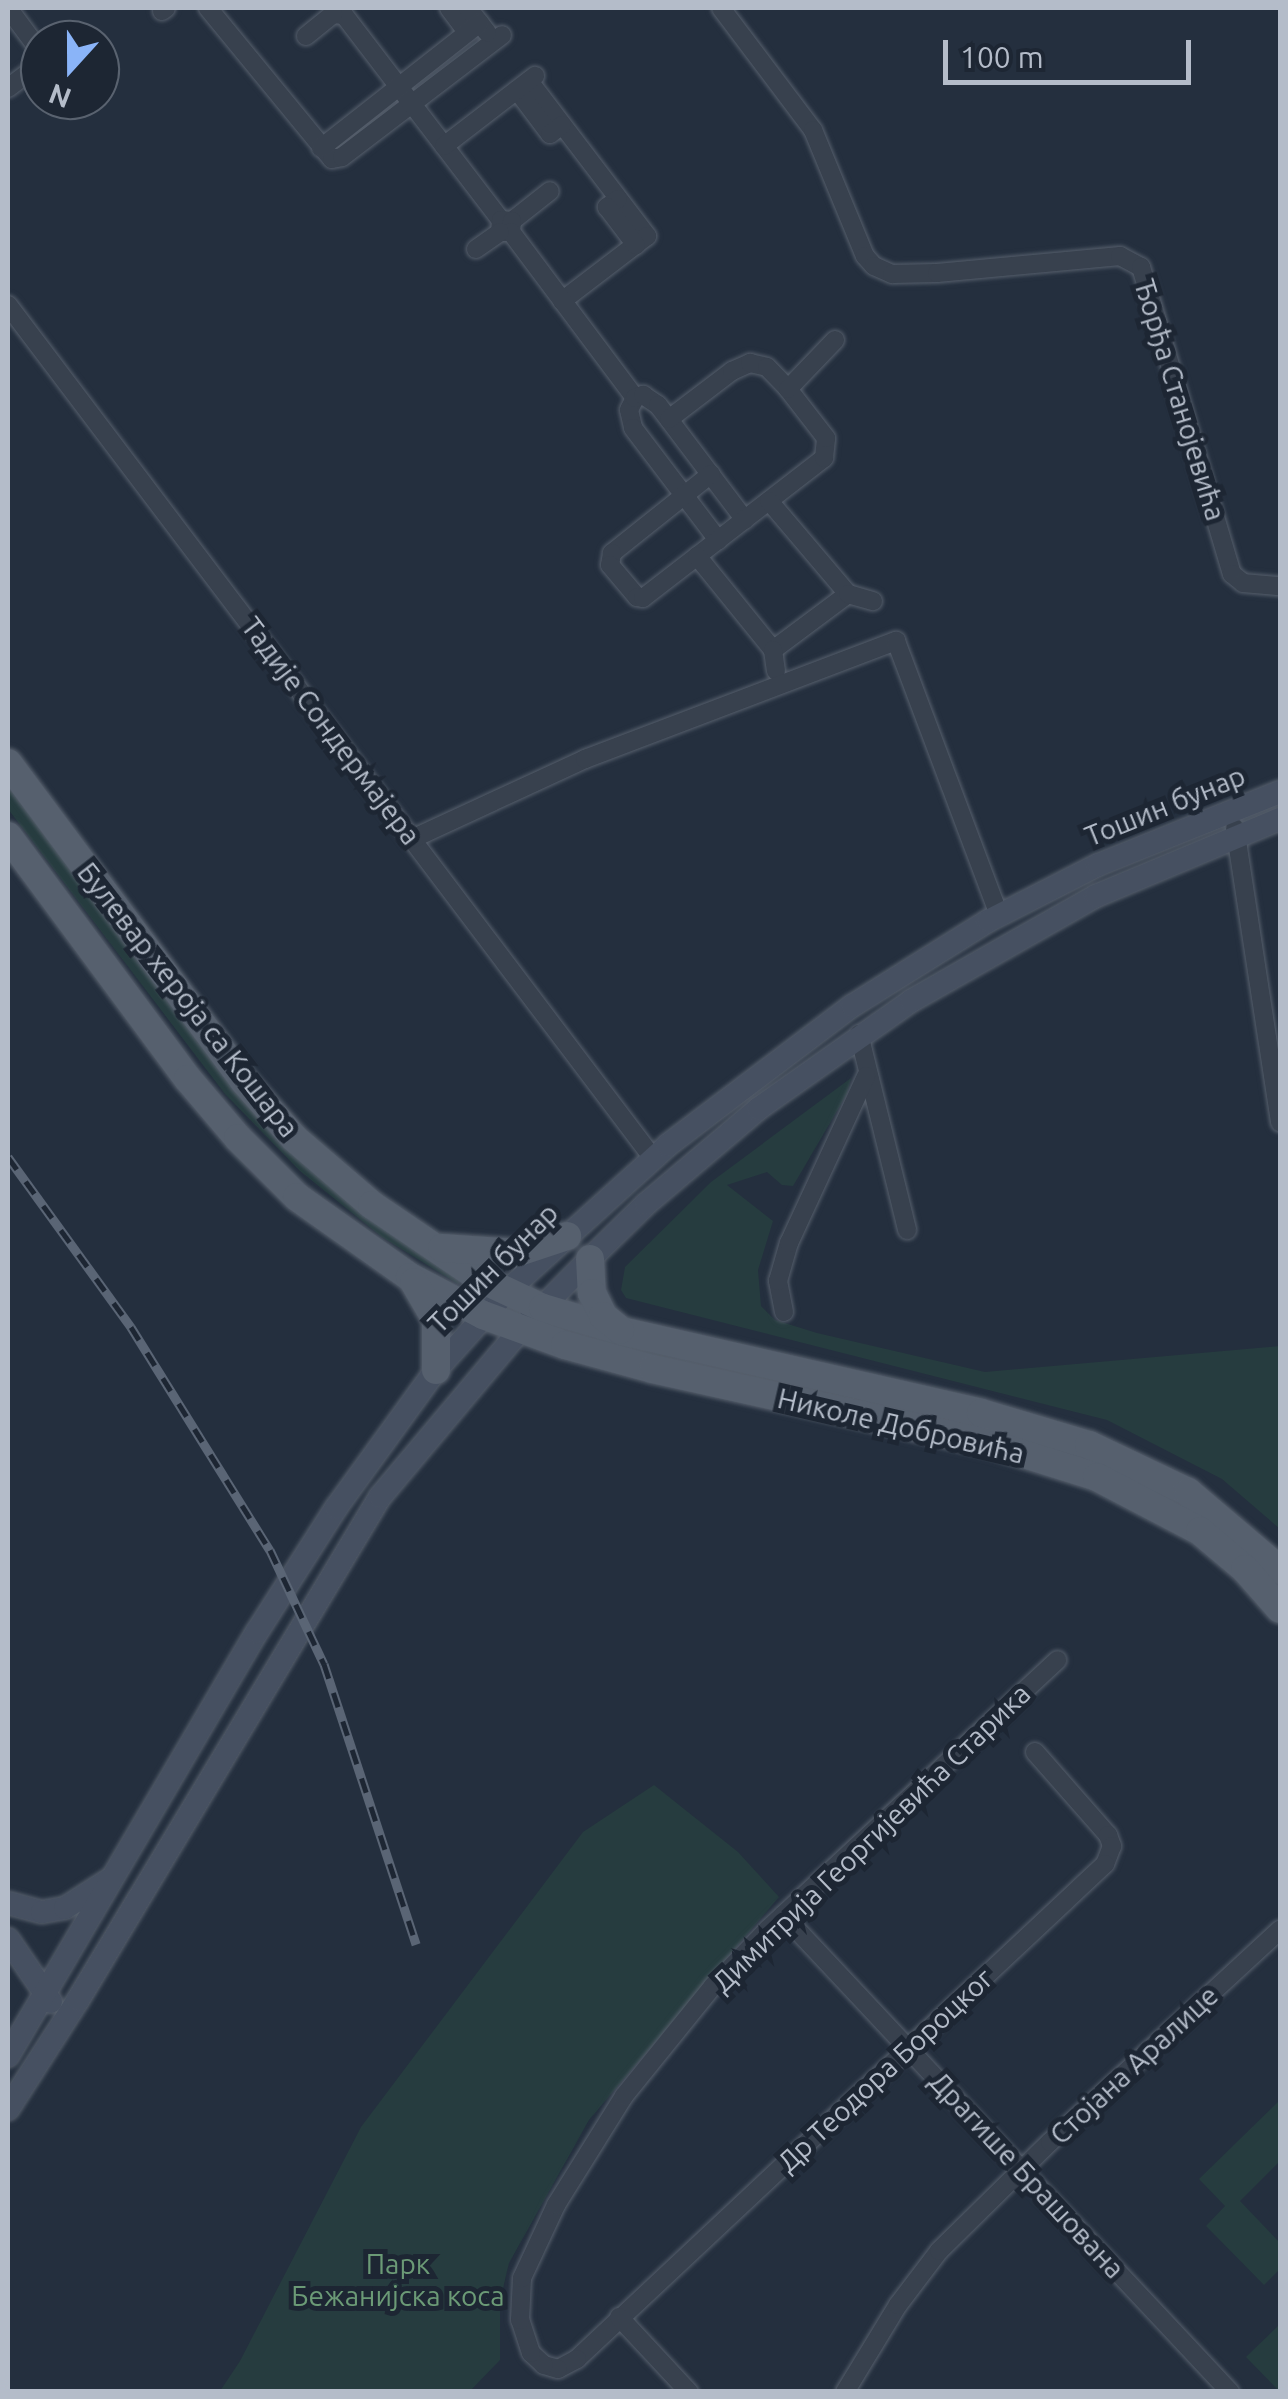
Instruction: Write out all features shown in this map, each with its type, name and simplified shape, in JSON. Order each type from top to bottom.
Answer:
[{"type":"main road","name":"Булевар хероја са Кошара","points":[[8,763],[113,908],[286,1128],[350,1189],[431,1246],[505,1293],[543,1308]]},
{"type":"main road","name":"Тошин бунар","points":[[11,2040],[45,1994],[267,1616],[353,1482],[436,1370],[505,1293],[652,1158],[791,1048],[999,915],[1098,865],[1280,792]]},
{"type":"main road","name":"Тошин бунар","points":[[8,2109],[65,2022],[380,1497],[521,1330],[590,1259],[714,1144],[859,1034],[1016,937],[1096,896],[1280,819]]},
{"type":"main road","name":"Булевар хероја са Кошара","points":[[8,836],[188,1079],[238,1138],[298,1197],[410,1277],[484,1315]]},
{"type":"main road","points":[[431,1246],[496,1254],[544,1246],[566,1236]]},
{"type":"main road","points":[[590,1259],[590,1286],[596,1302],[621,1331]]},
{"type":"main road","points":[[410,1277],[436,1320],[436,1370]]},
{"type":"main road","name":"Николе Добровића","points":[[543,1308],[621,1331],[995,1416],[1103,1450],[1198,1499],[1280,1570]]},
{"type":"main road","name":"Николе Добровића","points":[[484,1315],[521,1330],[653,1369],[946,1433],[1079,1471],[1131,1492],[1200,1532],[1245,1569],[1280,1609]]},
{"type":"main road","points":[[8,1903],[42,1912],[64,1908],[116,1874]]},
{"type":"main road","points":[[8,1939],[65,2022]]},
{"type":"main road","points":[[11,2040],[39,2062]]},
{"type":"street","points":[[208,8],[320,148],[338,160],[498,38],[449,8]]},
{"type":"street","name":"Ђорђа Станојевића","points":[[721,8],[813,130],[865,256],[882,271],[936,273],[1104,256],[1127,258],[1141,267],[1232,574],[1244,584],[1280,586]]},
{"type":"street","points":[[306,36],[339,11],[635,398]]},
{"type":"street","points":[[320,148],[399,87],[472,21]]},
{"type":"street","points":[[444,146],[528,82],[550,134],[562,124],[618,199],[607,207],[636,244],[562,301]]},
{"type":"street","points":[[476,249],[550,191]]},
{"type":"street","name":"Тадије Сондермајера","points":[[8,305],[652,1158]]},
{"type":"street","points":[[788,388],[834,340]]},
{"type":"street","points":[[668,419],[732,371],[750,363],[767,366],[826,438],[828,450],[824,458],[643,598],[632,593],[610,565],[612,554],[710,474]]},
{"type":"street","points":[[635,398],[650,398],[744,520]]},
{"type":"street","points":[[635,398],[628,410],[634,428],[718,540]]},
{"type":"street","points":[[769,500],[848,594],[873,601]]},
{"type":"street","points":[[697,556],[772,650],[776,671]]},
{"type":"street","points":[[772,650],[848,594]]},
{"type":"street","points":[[412,839],[585,759],[896,641],[999,915]]},
{"type":"street","points":[[1230,811],[1238,835]]},
{"type":"street","name":"Тошин бунар","points":[[1238,835],[1280,1123]]},
{"type":"street","points":[[859,1034],[866,1076],[907,1230]]},
{"type":"street","points":[[784,1312],[778,1281],[789,1243],[866,1076]]},
{"type":"street","name":"Димитрија Георгијевића Старика","points":[[558,2369],[544,2365],[531,2353],[520,2320],[518,2292],[539,2238],[624,2096],[713,1986],[783,1915],[1057,1660]]},
{"type":"street","name":"Др Теодора Бороцког","points":[[558,2369],[572,2363],[1108,1859],[1108,1835],[1035,1752]]},
{"type":"street","name":"Драгише Брашована","points":[[783,1915],[1230,2392]]},
{"type":"street","name":"Стојана Аралице","points":[[845,2392],[931,2261],[1021,2169],[1280,1930]]},
{"type":"street","points":[[619,2317],[688,2392]]},
{"type":"green space","points":[[8,778],[244,1093],[465,1275],[458,1284],[382,1237],[300,1171],[225,1094],[8,809]]},
{"type":"green space","points":[[851,1078],[847,1094],[793,1186],[782,1185],[767,1172],[727,1185],[773,1221],[758,1270],[761,1306],[775,1320],[817,1333],[985,1372],[1280,1346],[1280,1529],[1222,1479],[1107,1420],[626,1298],[621,1290],[625,1267],[711,1182]]},
{"type":"green space","name":"Парк Бежанијска коса","points":[[654,1785],[738,1852],[779,1897],[589,2120],[509,2263],[500,2301],[500,2360],[470,2391],[220,2391],[240,2361],[361,2127],[583,1832]]},
{"type":"green space","points":[[1280,2100],[1280,2161],[1240,2201],[1280,2243],[1280,2269],[1264,2285],[1206,2226],[1225,2206],[1199,2179]]},
{"type":"green space","points":[[1280,2324],[1280,2392],[1246,2357]]},
{"type":"railway","points":[[8,1157],[131,1327],[270,1550],[324,1664],[416,1944]]}]
